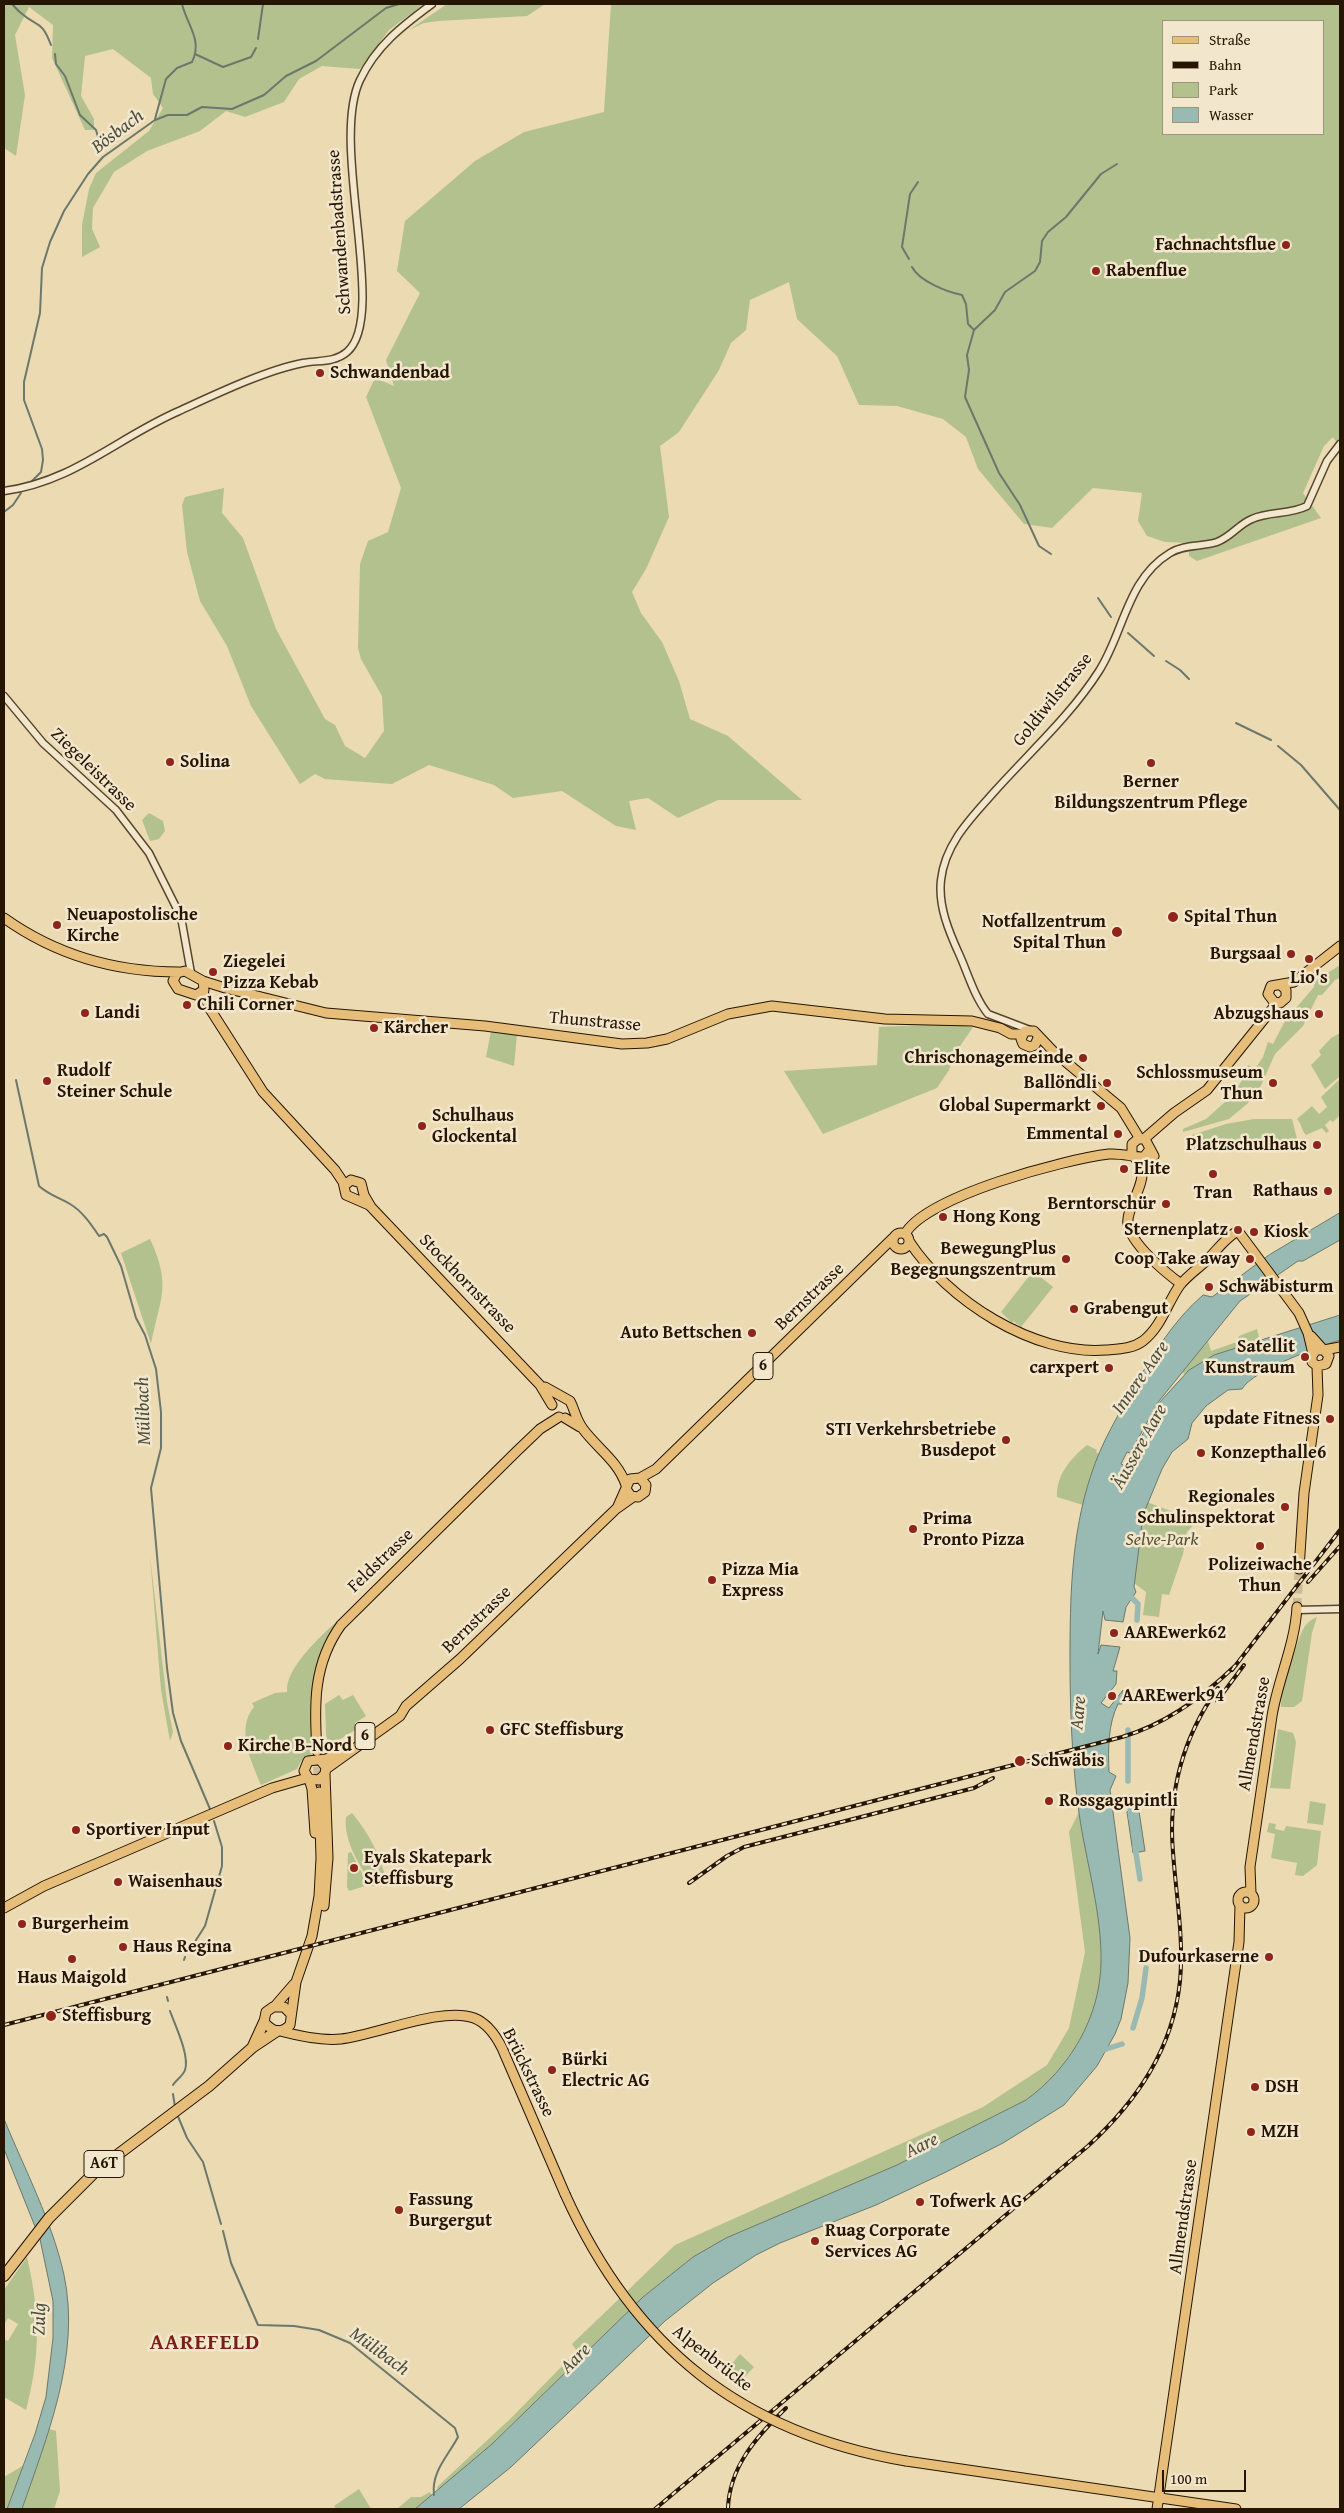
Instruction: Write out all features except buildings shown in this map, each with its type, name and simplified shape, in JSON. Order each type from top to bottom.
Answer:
[{"type":"highway","name":"A6T","points":[[253,2047],[264,2022]]},
{"type":"highway","name":"A6T","points":[[4,2276],[22,2251],[58,2209],[96,2171],[200,2093],[230,2069],[253,2047],[278,2031]]},
{"type":"main road","points":[[4,918],[43,943],[61,951],[118,967],[158,972],[184,972],[201,989],[210,1009],[269,1099],[348,1183],[361,1183],[359,1195],[346,1195],[348,1183]]},
{"type":"main road","points":[[1284,988],[1340,946]]},
{"type":"main road","points":[[158,972],[173,981],[178,989],[201,989]]},
{"type":"main road","points":[[173,981],[184,972]]},
{"type":"main road","points":[[1263,1019],[1270,988],[1276,984],[1284,988]]},
{"type":"main road","name":"Thunstrasse","points":[[201,989],[225,988],[332,1014],[486,1026],[627,1044],[668,1038],[728,1014],[768,1006],[793,1007],[885,1019],[966,1020],[989,1025],[1006,1038],[1023,1036]]},
{"type":"main road","points":[[1110,1154],[1136,1149],[1174,1112],[1207,1090],[1263,1019],[1277,1003],[1284,1000],[1284,988]]},
{"type":"main road","points":[[1269,998],[1277,1003]]},
{"type":"main road","points":[[1054,1052],[1026,1046],[1023,1036],[1036,1032],[1038,1038],[1117,1104],[1130,1123],[1142,1178],[1128,1224],[1134,1240],[1183,1282]]},
{"type":"main road","points":[[1033,1046],[1038,1038]]},
{"type":"main road","points":[[1136,1149],[1148,1161],[1158,1128]]},
{"type":"main road","points":[[899,1248],[908,1245],[907,1237],[911,1225],[925,1215],[974,1191],[1037,1171],[1136,1149],[1149,1144],[1152,1152]]},
{"type":"main road","name":"Stockhornstrasse","points":[[359,1195],[540,1384],[570,1401],[572,1410]]},
{"type":"main road","points":[[920,1256],[899,1248],[893,1238],[898,1233],[907,1237],[920,1256],[962,1297],[993,1317],[1038,1340],[1063,1348],[1080,1350],[1134,1346],[1145,1339],[1158,1324],[1183,1282],[1238,1231],[1296,1307],[1320,1355],[1318,1395],[1304,1494],[1299,1569]]},
{"type":"main road","name":"Bernstrasse","points":[[326,1772],[396,1719],[406,1706],[460,1658],[616,1509],[634,1497],[644,1494],[640,1480],[656,1469],[893,1238]]},
{"type":"main road","name":"Bernstrasse","points":[[879,1253],[899,1248]]},
{"type":"main road","points":[[1320,1355],[1340,1348]]},
{"type":"main road","name":"Stockhornstrasse","points":[[540,1384],[552,1407],[562,1418]]},
{"type":"main road","name":"Feldstrasse","points":[[317,1751],[315,1711],[317,1681],[324,1655],[336,1632],[367,1597],[540,1429],[560,1397]]},
{"type":"main road","points":[[572,1410],[583,1429],[619,1468],[640,1480]]},
{"type":"main road","name":"Feldstrasse","points":[[540,1429],[562,1418],[572,1410]]},
{"type":"main road","points":[[562,1418],[583,1429]]},
{"type":"main road","points":[[619,1468],[626,1487],[634,1497]]},
{"type":"main road","points":[[626,1487],[629,1480],[640,1480]]},
{"type":"main road","name":"Bernstrasse","points":[[616,1509],[626,1487]]},
{"type":"main road","name":"Allmendstrasse","points":[[1246,1893],[1275,1697],[1295,1633],[1297,1609]]},
{"type":"main road","name":"6","points":[[320,1760],[329,1758],[347,1748],[406,1706]]},
{"type":"main road","points":[[296,1982],[275,2006],[266,2012],[264,2022],[272,2030],[278,2031],[288,2027],[296,1982],[319,1927],[326,1890],[328,1840],[326,1772],[320,1760],[310,1760],[307,1775],[313,1795],[316,1864],[306,1958]]},
{"type":"main road","points":[[4,1908],[40,1888],[272,1788],[307,1775],[318,1780],[326,1772]]},
{"type":"main road","points":[[306,1958],[315,1923],[320,1881],[320,1792]]},
{"type":"main road","points":[[1246,1893],[1254,1902],[1244,1906],[1238,1898],[1246,1893]]},
{"type":"main road","name":"Allmendstrasse","points":[[1157,2509],[1244,1906]]},
{"type":"main road","points":[[275,2006],[284,2007],[296,2026],[309,2036]]},
{"type":"main road","name":"Brückstrasse","points":[[278,2031],[326,2040],[343,2039],[448,2015],[464,2015],[479,2020],[492,2032],[502,2048],[565,2194]]},
{"type":"main road","name":"Alpenbrücke","points":[[565,2194],[596,2256],[619,2291],[659,2339],[694,2370],[742,2404],[795,2431],[847,2449],[906,2461],[1236,2509]]},
{"type":"street","name":"Schwandenbadstrasse","points":[[4,491],[31,486],[64,475],[103,454],[133,433],[177,411],[286,368],[337,358],[351,348],[359,331],[362,300],[361,265],[349,141],[352,105],[360,80],[385,41],[398,28],[432,4]]},
{"type":"street","name":"Goldiwilstrasse","points":[[1023,1036],[1010,1023],[993,1017],[984,1009],[946,921],[942,901],[941,880],[952,843],[1072,706],[1099,671],[1109,653],[1129,600],[1158,562],[1182,548],[1222,540],[1250,519],[1263,515],[1296,511],[1306,506],[1327,461],[1340,444]]},
{"type":"street","name":"Ziegeleistrasse","points":[[4,696],[43,743],[101,794],[138,837],[160,872],[175,902],[184,928],[187,953],[184,972]]},
{"type":"street","name":"Goldiwilstrasse","points":[[1010,1023],[1023,1036]]},
{"type":"street","points":[[1297,1609],[1340,1609]]},
{"type":"green space","points":[[4,4],[424,4],[389,30],[360,69],[322,66],[299,79],[284,102],[245,117],[226,111],[200,131],[147,151],[114,172],[93,208],[92,229],[100,247],[82,257],[82,225],[89,189],[96,173],[149,131],[163,108],[153,94],[151,78],[113,49],[85,56],[81,96],[94,119],[94,130],[85,130],[52,58],[53,25],[29,7],[15,35],[25,95],[16,156],[4,148]]},
{"type":"green space","points":[[447,4],[545,4],[527,16],[438,21],[424,23],[409,30]]},
{"type":"green space","points":[[611,4],[1340,4],[1340,448],[1333,437],[1324,446],[1303,493],[1321,518],[1197,561],[1189,556],[1189,543],[1165,542],[1147,536],[1138,521],[1142,493],[1093,488],[1052,528],[1024,524],[978,469],[966,437],[943,419],[897,406],[859,405],[837,356],[797,319],[789,282],[750,300],[746,330],[731,343],[719,370],[679,432],[660,446],[669,517],[646,569],[632,592],[641,613],[662,642],[679,681],[690,719],[728,736],[802,800],[718,800],[678,818],[648,798],[629,801],[636,830],[616,826],[562,791],[513,798],[494,785],[429,765],[392,784],[325,779],[315,774],[300,784],[251,706],[227,646],[200,601],[187,552],[182,505],[185,497],[224,488],[222,513],[243,538],[276,629],[325,719],[335,725],[345,746],[365,758],[384,731],[382,696],[361,659],[358,648],[360,564],[368,541],[388,532],[401,488],[366,397],[375,378],[394,386],[386,360],[420,293],[397,271],[405,221],[475,161],[524,132],[604,112]]},
{"type":"green space","points":[[149,813],[163,821],[165,831],[159,839],[150,841],[142,820]]},
{"type":"green space","points":[[1340,965],[1340,978],[1335,980],[1322,995],[1318,995],[1303,1026],[1275,1054],[1258,1092],[1247,1104],[1229,1119],[1183,1132],[1183,1129],[1206,1119],[1225,1102],[1229,1102],[1245,1075],[1248,1065],[1255,1069],[1263,1057],[1268,1042],[1273,1044],[1285,1021],[1314,987],[1315,981]]},
{"type":"green space","points":[[948,1024],[973,1027],[954,1055],[949,1070],[937,1088],[823,1134],[784,1071],[877,1065],[879,1027]]},
{"type":"green space","points":[[491,1031],[517,1034],[514,1066],[486,1057]]},
{"type":"green space","points":[[1340,1033],[1340,1076],[1325,1089],[1311,1065],[1321,1055],[1319,1051],[1331,1038]]},
{"type":"green space","points":[[1340,1079],[1340,1115],[1333,1122],[1330,1120],[1325,1125],[1329,1131],[1326,1133],[1322,1128],[1306,1135],[1297,1119],[1312,1106],[1319,1114],[1327,1107],[1321,1097]]},
{"type":"green space","points":[[1254,1119],[1292,1119],[1297,1139],[1281,1144],[1282,1150],[1275,1151],[1275,1145],[1263,1146],[1263,1142],[1234,1143],[1233,1146],[1221,1147],[1221,1151],[1219,1151],[1218,1145],[1203,1145],[1201,1150],[1188,1149],[1191,1145],[1188,1144],[1187,1140],[1191,1139],[1192,1135],[1226,1124]]},
{"type":"green space","points":[[150,1239],[161,1269],[162,1281],[162,1292],[151,1344],[121,1253]]},
{"type":"green space","name":"Grabengut","points":[[1033,1271],[1053,1287],[1021,1327],[1013,1321],[1012,1323],[1001,1312]]},
{"type":"green space","points":[[1257,1329],[1260,1341],[1214,1355],[1184,1374],[1182,1372],[1208,1341],[1211,1351],[1237,1342],[1239,1336]]},
{"type":"green space","points":[[1087,1445],[1097,1450],[1096,1452],[1099,1454],[1090,1477],[1083,1505],[1057,1497],[1057,1489],[1066,1468]]},
{"type":"green space","name":"Selve-Park","points":[[1147,1502],[1197,1521],[1187,1532],[1183,1554],[1169,1595],[1162,1594],[1159,1617],[1143,1615],[1146,1592],[1134,1583],[1142,1519]]},
{"type":"green space","points":[[150,1556],[167,1702],[173,1732],[170,1741],[161,1690]]},
{"type":"green space","points":[[1317,1617],[1312,1633],[1302,1701],[1294,1707],[1281,1707],[1286,1678],[1302,1632],[1310,1621]]},
{"type":"green space","points":[[338,1620],[319,1658],[313,1681],[312,1729],[314,1753],[302,1760],[297,1769],[261,1785],[245,1736],[248,1716],[254,1707],[252,1703],[275,1693],[287,1692],[292,1673],[305,1653]]},
{"type":"green space","points":[[339,1695],[343,1700],[353,1695],[366,1716],[355,1723],[355,1730],[329,1746],[326,1735],[325,1704]]},
{"type":"green space","points":[[1278,1729],[1293,1733],[1296,1742],[1290,1789],[1270,1788],[1269,1795]]},
{"type":"green space","points":[[1310,1801],[1326,1804],[1323,1825],[1307,1823]]},
{"type":"green space","points":[[1079,1812],[1099,1926],[1101,1964],[1095,2004],[1088,2023],[1079,2041],[1056,2073],[1026,2100],[897,2165],[726,2238],[693,2257],[643,2297],[492,2444],[438,2491],[437,2487],[510,2419],[577,2351],[572,2344],[675,2245],[983,2107],[1047,2065],[1069,2028],[1085,1952],[1069,1832]]},
{"type":"green space","points":[[352,1813],[374,1846],[387,1883],[372,1886],[350,1845],[347,1836],[346,1817]]},
{"type":"green space","points":[[1269,1823],[1276,1824],[1275,1829],[1284,1831],[1286,1826],[1321,1831],[1317,1865],[1303,1876],[1295,1875],[1297,1863],[1271,1858],[1275,1834],[1267,1832]]},
{"type":"green space","name":"Eyals Skatepark Steffisburg","points":[[351,1852],[367,1883],[365,1886],[349,1891],[347,1887],[348,1853]]},
{"type":"green space","points":[[27,2257],[34,2297],[37,2333],[34,2370],[26,2410],[4,2397],[4,2339],[8,2341],[18,2324],[8,2318],[4,2325],[4,2290]]},
{"type":"green space","points":[[740,2354],[754,2367],[736,2386],[726,2371]]},
{"type":"green space","points":[[49,2429],[56,2431],[60,2491],[54,2509],[22,2509]]},
{"type":"green space","points":[[24,2465],[7,2509],[4,2509],[4,2477]]},
{"type":"green space","points":[[359,2489],[371,2509],[336,2509],[334,2506]]},
{"type":"green space","points":[[430,2492],[432,2496],[415,2509],[397,2509],[411,2497],[421,2497]]},
{"type":"water","points":[[1340,1213],[1340,1240],[1303,1261],[1298,1261],[1240,1301],[1159,1401],[1130,1453],[1127,1452],[1121,1464],[1126,1466],[1159,1403],[1189,1370],[1214,1355],[1340,1315],[1340,1340],[1272,1367],[1248,1382],[1242,1389],[1228,1390],[1206,1406],[1192,1423],[1188,1439],[1172,1452],[1162,1469],[1143,1515],[1134,1587],[1136,1592],[1126,1607],[1123,1622],[1105,1620],[1103,1611],[1098,1654],[1101,1645],[1120,1647],[1113,1671],[1117,1671],[1116,1684],[1101,1703],[1109,1708],[1123,1690],[1122,1704],[1118,1704],[1110,1728],[1109,1772],[1116,1776],[1110,1790],[1130,1938],[1128,1983],[1121,2019],[1097,2066],[1064,2105],[1003,2143],[876,2205],[780,2243],[756,2255],[713,2283],[665,2321],[511,2467],[459,2509],[415,2509],[492,2444],[643,2297],[693,2257],[726,2238],[897,2165],[1026,2100],[1056,2073],[1068,2058],[1088,2022],[1095,2003],[1101,1963],[1099,1925],[1077,1794],[1070,1698],[1070,1613],[1073,1567],[1079,1520],[1091,1475],[1105,1440],[1135,1385],[1165,1337],[1183,1315],[1203,1295],[1212,1297],[1269,1255]]},
{"type":"water","points":[[1139,1811],[1145,1851],[1133,1853],[1127,1812]]},
{"type":"water","points":[[4,2119],[53,2235],[64,2275],[68,2305],[65,2365],[59,2395],[42,2453],[22,2509],[7,2509],[35,2434],[46,2397],[53,2338],[53,2301],[40,2239],[4,2149]]},
{"type":"waterway","points":[[12,4],[27,18],[42,27],[51,45]]},
{"type":"waterway","points":[[155,119],[166,79],[177,68],[192,62],[195,54],[195,40],[182,4]]},
{"type":"waterway","points":[[258,39],[263,4]]},
{"type":"waterway","name":"Bösbach","points":[[32,481],[41,472],[43,460],[42,449],[24,400],[24,382],[40,313],[42,268],[50,242],[64,211],[88,174],[103,157],[155,120],[168,115],[187,115],[202,107],[232,109],[264,95],[286,76],[316,61],[386,8],[399,4]]},
{"type":"waterway","points":[[195,54],[223,67],[251,57],[256,48]]},
{"type":"waterway","points":[[55,54],[56,64],[65,76],[80,115],[96,130],[101,147]]},
{"type":"waterway","points":[[1051,554],[1039,546],[1020,505],[999,473],[965,397],[969,370],[967,355],[974,330],[995,310],[1005,292],[1035,271],[1040,262],[1042,241],[1048,232],[1066,217],[1101,174],[1117,164]]},
{"type":"waterway","points":[[909,259],[902,247],[910,194],[918,182]]},
{"type":"waterway","points":[[912,267],[921,277],[941,289],[962,295],[966,304],[968,324],[974,330]]},
{"type":"waterway","name":"Bösbach","points":[[4,512],[13,505],[21,493]]},
{"type":"waterway","points":[[1098,598],[1111,617]]},
{"type":"waterway","points":[[1128,633],[1154,656]]},
{"type":"waterway","points":[[1166,661],[1180,670],[1189,679]]},
{"type":"waterway","points":[[1236,723],[1271,740]]},
{"type":"waterway","points":[[1278,746],[1301,765],[1340,810]]},
{"type":"waterway","name":"Mülibach","points":[[16,1080],[39,1186],[74,1207],[86,1218],[99,1236],[104,1234],[107,1237],[121,1266],[136,1318],[145,1335],[156,1369],[161,1412],[161,1448],[151,1488],[167,1668],[173,1713],[181,1741],[210,1809]]},
{"type":"waterway","points":[[1132,1598],[1138,1604],[1137,1620]]},
{"type":"waterway","points":[[1128,1730],[1128,1781]]},
{"type":"waterway","points":[[1129,1797],[1131,1818]]},
{"type":"waterway","name":"Mülibach","points":[[189,1951],[205,1926],[222,1866],[222,1847],[214,1821]]},
{"type":"waterway","points":[[1135,1847],[1140,1879]]},
{"type":"waterway","points":[[1133,2028],[1142,1998],[1146,1968]]},
{"type":"waterway","name":"Mülibach","points":[[167,1997],[168,2001]]},
{"type":"waterway","name":"Mülibach","points":[[170,2011],[181,2040],[186,2064],[184,2072],[173,2085]]},
{"type":"waterway","points":[[1100,2051],[1122,2044]]},
{"type":"waterway","name":"Mülibach","points":[[173,2094],[175,2107]]},
{"type":"waterway","name":"Mülibach","points":[[177,2114],[187,2138],[203,2162],[221,2224]]},
{"type":"waterway","name":"Mülibach","points":[[223,2231],[231,2263],[258,2325],[294,2326],[319,2330],[350,2343],[455,2428],[458,2437],[441,2464],[435,2479],[434,2495]]},
{"type":"tunnel","points":[[1297,1607],[1299,1569]]},
{"type":"tunnel","points":[[317,1753],[319,1792]]},
{"type":"railway","points":[[1232,1670],[1340,1530]]},
{"type":"railway","points":[[1308,1582],[1340,1546]]},
{"type":"railway","points":[[4,2025],[1122,1737],[1169,1717],[1210,1688],[1236,1665]]},
{"type":"railway","points":[[1217,1701],[1244,1665]]},
{"type":"railway","points":[[655,2509],[1088,2146],[1106,2129],[1137,2092],[1150,2072],[1170,2029],[1180,1981],[1180,1933],[1172,1830],[1173,1808],[1180,1766],[1196,1726],[1218,1688]]},
{"type":"railway","points":[[689,1883],[727,1856],[744,1847],[974,1788],[993,1778]]},
{"type":"railway","points":[[728,2509],[733,2479],[746,2453],[786,2408]]},
{"type":"place","name":"Fachnachtsflue","points":[[1286,245]]},
{"type":"place","name":"Rabenflue","points":[[1096,271]]},
{"type":"place","name":"Schwandenbad","points":[[320,373]]},
{"type":"place","name":"Solina","points":[[170,762]]},
{"type":"place","name":"Berner Bildungszentrum Pflege","points":[[1151,763]]},
{"type":"place","name":"Spital Thun","points":[[1173,917]]},
{"type":"place","name":"Neuapostolische Kirche","points":[[57,925]]},
{"type":"place","name":"Notfallzentrum Spital Thun","points":[[1117,932]]},
{"type":"place","name":"Burgsaal","points":[[1291,954]]},
{"type":"place","name":"Lio's","points":[[1309,959]]},
{"type":"place","name":"Ziegelei Pizza Kebab","points":[[213,972]]},
{"type":"place","name":"Chili Corner","points":[[187,1005]]},
{"type":"place","name":"Landi","points":[[85,1013]]},
{"type":"place","name":"Abzugshaus","points":[[1319,1014]]},
{"type":"place","name":"Kärcher","points":[[374,1028]]},
{"type":"place","name":"Chrischonagemeinde","points":[[1083,1058]]},
{"type":"place","name":"Rudolf Steiner Schule","points":[[47,1081]]},
{"type":"place","name":"Ballöndli","points":[[1107,1083]]},
{"type":"place","name":"Schlossmuseum Thun","points":[[1273,1083]]},
{"type":"place","name":"Global Supermarkt","points":[[1101,1106]]},
{"type":"place","name":"Schulhaus Glockental","points":[[422,1126]]},
{"type":"place","name":"Emmental","points":[[1118,1134]]},
{"type":"place","name":"Platzschulhaus","points":[[1317,1145]]},
{"type":"place","name":"Elite","points":[[1124,1169]]},
{"type":"place","name":"Tran","points":[[1213,1174]]},
{"type":"place","name":"Rathaus","points":[[1328,1191]]},
{"type":"place","name":"Berntorschür","points":[[1166,1204]]},
{"type":"place","name":"Hong Kong","points":[[943,1217]]},
{"type":"place","name":"Sternenplatz","points":[[1238,1230]]},
{"type":"place","name":"Kiosk","points":[[1254,1232]]},
{"type":"place","name":"BewegungPlus Begegnungszentrum","points":[[1066,1259]]},
{"type":"place","name":"Coop Take away","points":[[1250,1259]]},
{"type":"place","name":"Schwäbisturm","points":[[1209,1287]]},
{"type":"place","name":"Grabengut","points":[[1074,1309]]},
{"type":"place","name":"Auto Bettschen","points":[[752,1333]]},
{"type":"place","name":"Satellit Kunstraum","points":[[1305,1357]]},
{"type":"place","name":"carxpert","points":[[1109,1368]]},
{"type":"place","name":"update Fitness","points":[[1330,1419]]},
{"type":"place","name":"STI Verkehrsbetriebe Busdepot","points":[[1006,1440]]},
{"type":"place","name":"Konzepthalle6","points":[[1201,1453]]},
{"type":"place","name":"Regionales Schulinspektorat","points":[[1285,1507]]},
{"type":"place","name":"Prima Pronto Pizza","points":[[913,1529]]},
{"type":"place","name":"Polizeiwache Thun","points":[[1260,1546]]},
{"type":"place","name":"Pizza Mia Express","points":[[712,1580]]},
{"type":"place","name":"AAREwerk62","points":[[1114,1633]]},
{"type":"place","name":"AAREwerk94","points":[[1112,1696]]},
{"type":"place","name":"GFC Steffisburg","points":[[490,1730]]},
{"type":"place","name":"Kirche B-Nord","points":[[228,1746]]},
{"type":"place","name":"Schwäbis","points":[[1020,1761]]},
{"type":"place","name":"Rossgagupintli","points":[[1049,1801]]},
{"type":"place","name":"Sportiver Input","points":[[76,1830]]},
{"type":"place","name":"Eyals Skatepark Steffisburg","points":[[354,1868]]},
{"type":"place","name":"Waisenhaus","points":[[118,1882]]},
{"type":"place","name":"Burgerheim","points":[[22,1924]]},
{"type":"place","name":"Haus Regina","points":[[123,1947]]},
{"type":"place","name":"Dufourkaserne","points":[[1269,1957]]},
{"type":"place","name":"Haus Maigold","points":[[72,1959]]},
{"type":"place","name":"Steffisburg","points":[[51,2016]]},
{"type":"place","name":"Bürki Electric AG","points":[[552,2070]]},
{"type":"place","name":"DSH","points":[[1255,2087]]},
{"type":"place","name":"MZH","points":[[1251,2132]]},
{"type":"place","name":"Tofwerk AG","points":[[920,2202]]},
{"type":"place","name":"Fassung Burgergut","points":[[399,2210]]},
{"type":"place","name":"Ruag Corporate Services AG","points":[[815,2241]]},
{"type":"district","name":"AAREFELD","points":[[205,2343]]},
{"type":"water label","name":"Innere Aare","points":[[1141,1378]]},
{"type":"water label","name":"Äussere Aare","points":[[1140,1447]]},
{"type":"water label","name":"Aare","points":[[1079,1713]]},
{"type":"water label","name":"Aare","points":[[922,2146]]},
{"type":"water label","name":"Zulg","points":[[40,2319]]},
{"type":"water label","name":"Aare","points":[[576,2359]]}]
